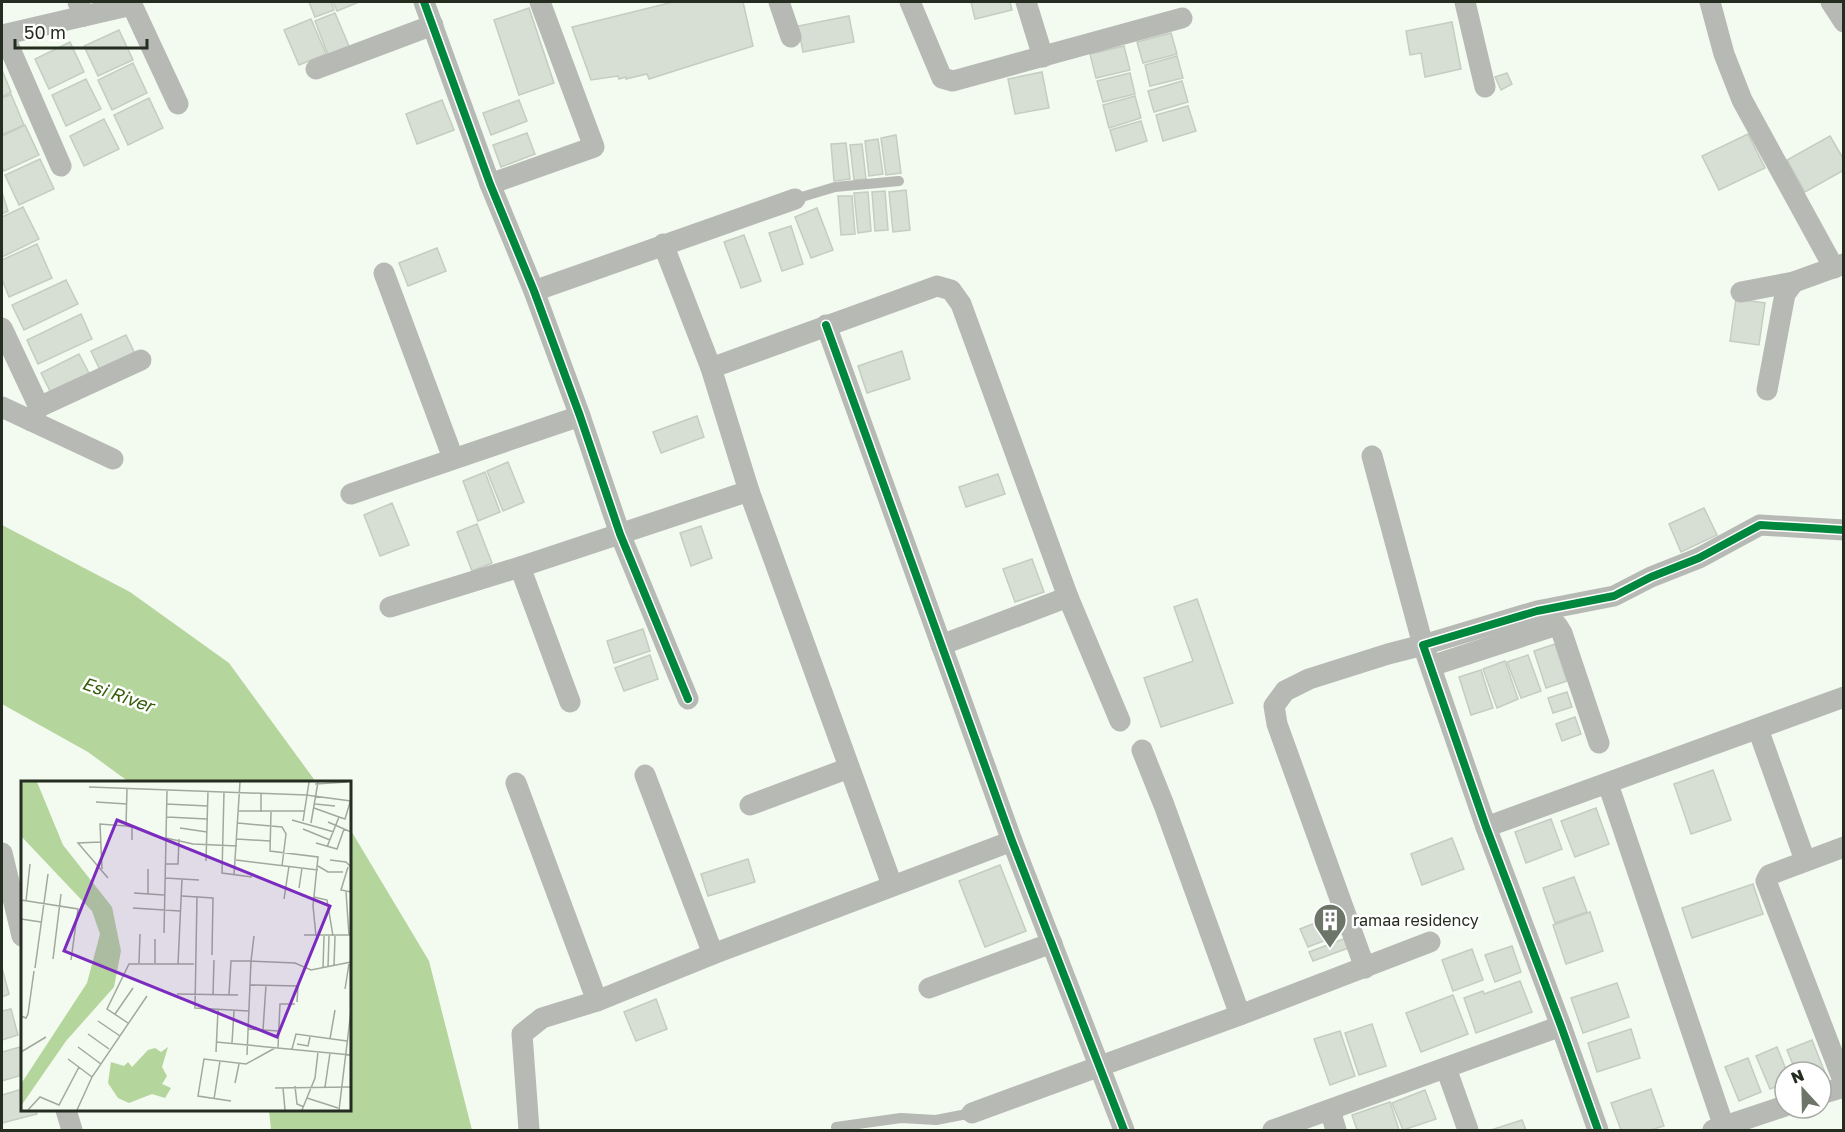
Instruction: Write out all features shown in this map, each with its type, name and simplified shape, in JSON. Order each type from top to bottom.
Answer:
[{"type":"street","points":[[424,2],[490,184],[534,291],[620,534],[688,699]]},
{"type":"street","points":[[490,184],[594,147],[540,2]]},
{"type":"street","points":[[779,2],[791,37]]},
{"type":"street","points":[[910,2],[942,78],[953,81],[1182,18]]},
{"type":"street","points":[[1026,2],[1043,57]]},
{"type":"street","points":[[1465,2],[1485,87]]},
{"type":"street","points":[[1710,2],[1724,54],[1742,100],[1839,266],[1794,282],[1741,292]]},
{"type":"street","points":[[1831,2],[1844,22]]},
{"type":"street","points":[[61,166],[3,35],[81,9],[132,5],[178,104]]},
{"type":"street","points":[[316,69],[433,25]]},
{"type":"street","points":[[534,291],[795,198]]},
{"type":"street","points":[[663,244],[711,368],[749,490],[892,885]]},
{"type":"street","points":[[384,273],[453,458]]},
{"type":"street","points":[[1767,390],[1785,294],[1794,282]]},
{"type":"street","points":[[711,368],[937,286],[951,290],[960,304],[1068,597],[1120,721]]},
{"type":"street","points":[[826,326],[1012,841],[1124,1131]]},
{"type":"street","points":[[2,328],[35,414]]},
{"type":"street","points":[[35,414],[141,360]]},
{"type":"street","points":[[2,407],[35,414],[113,459]]},
{"type":"street","points":[[351,494],[580,416]]},
{"type":"street","points":[[1372,456],[1431,666],[1486,827],[1598,1131]]},
{"type":"street","points":[[390,607],[520,567],[749,490]]},
{"type":"street","points":[[1365,968],[1277,724],[1274,706],[1285,691],[1309,679],[1537,611],[1614,597],[1651,577],[1699,558],[1760,525],[1844,530]]},
{"type":"street","points":[[520,567],[570,702]]},
{"type":"street","points":[[941,645],[1068,597]]},
{"type":"street","points":[[1431,666],[1557,625],[1562,633],[1599,742]]},
{"type":"street","points":[[1486,827],[1844,697]]},
{"type":"street","points":[[1758,729],[1802,852]]},
{"type":"street","points":[[1142,750],[1240,1015]]},
{"type":"street","points":[[750,805],[849,768]]},
{"type":"street","points":[[645,775],[713,954]]},
{"type":"street","points":[[516,783],[597,1001]]},
{"type":"street","points":[[1608,784],[1718,1129],[1773,1110]]},
{"type":"street","points":[[529,1131],[522,1034],[542,1018],[597,1001],[713,954],[1012,841]]},
{"type":"street","points":[[1844,847],[1769,875],[1766,880],[1844,1085]]},
{"type":"street","points":[[2,853],[21,932]]},
{"type":"street","points":[[972,1113],[1100,1068],[1430,942]]},
{"type":"street","points":[[929,988],[1052,943]]},
{"type":"street","points":[[1274,1131],[1561,1026]]},
{"type":"street","points":[[1446,1068],[1467,1131]]},
{"type":"street","points":[[1330,1110],[1336,1131]]},
{"type":"street","points":[[66,1111],[72,1131]]},
{"type":"lane","points":[[795,198],[835,187],[899,181]]},
{"type":"lane","points":[[836,1127],[901,1118],[936,1120],[972,1113]]},
{"type":"water","name":"Esi River","points":[[2,525],[130,592],[229,663],[315,781],[128,781],[88,752],[2,704]]},
{"type":"water","points":[[351,831],[429,961],[472,1130],[271,1130],[269,1111],[351,1111]]},
{"type":"building","points":[[309,2],[331,2],[334,10],[315,17]]},
{"type":"building","points":[[333,2],[359,2],[337,11]]},
{"type":"building","points":[[673,2],[743,2],[753,46],[649,79],[647,74],[626,79],[626,77],[619,79],[618,76],[591,80],[572,27]]},
{"type":"building","points":[[971,2],[1010,2],[1012,10],[975,19]]},
{"type":"building","points":[[529,8],[554,83],[519,95],[494,20]]},
{"type":"building","points":[[335,13],[349,46],[328,55],[315,21]]},
{"type":"building","points":[[849,16],[854,42],[803,52],[798,26]]},
{"type":"building","points":[[311,19],[326,54],[299,65],[284,30]]},
{"type":"building","points":[[1452,22],[1461,69],[1425,77],[1421,53],[1410,55],[1406,31]]},
{"type":"building","points":[[119,30],[133,60],[98,76],[84,46]]},
{"type":"building","points":[[1171,33],[1177,54],[1143,63],[1137,42]]},
{"type":"building","points":[[70,42],[84,72],[49,89],[35,59]]},
{"type":"building","points":[[1124,46],[1130,70],[1096,78],[1090,54]]},
{"type":"building","points":[[1177,56],[1183,78],[1150,86],[1145,65]]},
{"type":"building","points":[[133,63],[147,93],[112,110],[98,80]]},
{"type":"building","points":[[2,70],[11,92],[2,97]]},
{"type":"building","points":[[1042,72],[1049,108],[1015,114],[1008,79]]},
{"type":"building","points":[[1130,73],[1135,94],[1103,102],[1097,81]]},
{"type":"building","points":[[1507,73],[1512,84],[1501,90],[1495,77]]},
{"type":"building","points":[[86,79],[101,109],[66,126],[52,95]]},
{"type":"building","points":[[1182,81],[1188,102],[1154,112],[1148,91]]},
{"type":"building","points":[[11,94],[24,125],[2,135],[2,98]]},
{"type":"building","points":[[1135,96],[1141,118],[1109,128],[1103,105]]},
{"type":"building","points":[[149,98],[163,128],[128,145],[114,115]]},
{"type":"building","points":[[442,100],[454,130],[417,144],[406,114]]},
{"type":"building","points":[[519,100],[527,121],[491,135],[483,113]]},
{"type":"building","points":[[1188,106],[1196,131],[1163,141],[1156,115]]},
{"type":"building","points":[[104,119],[119,149],[84,166],[70,136]]},
{"type":"building","points":[[1141,121],[1147,141],[1116,151],[1110,130]]},
{"type":"building","points":[[25,125],[39,155],[4,171],[2,136]]},
{"type":"building","points":[[527,133],[535,154],[501,167],[493,145]]},
{"type":"building","points":[[1748,134],[1765,168],[1719,190],[1702,156]]},
{"type":"building","points":[[896,135],[901,173],[886,175],[881,138]]},
{"type":"building","points":[[1830,136],[1844,160],[1844,170],[1805,192],[1787,160]]},
{"type":"building","points":[[878,139],[883,174],[869,176],[865,141]]},
{"type":"building","points":[[846,143],[850,179],[834,181],[831,144]]},
{"type":"building","points":[[862,144],[866,179],[854,180],[850,145]]},
{"type":"building","points":[[40,159],[54,189],[19,205],[5,175]]},
{"type":"building","points":[[906,190],[910,230],[893,232],[889,192]]},
{"type":"building","points":[[885,191],[888,230],[875,231],[872,192]]},
{"type":"building","points":[[2,192],[8,211],[2,214]]},
{"type":"building","points":[[868,192],[871,231],[858,233],[854,193]]},
{"type":"building","points":[[838,196],[852,196],[855,234],[841,235]]},
{"type":"building","points":[[23,207],[39,239],[2,257],[2,217]]},
{"type":"building","points":[[817,208],[833,250],[811,258],[795,217]]},
{"type":"building","points":[[791,226],[803,264],[782,271],[769,233]]},
{"type":"building","points":[[744,235],[761,281],[741,288],[724,242]]},
{"type":"building","points":[[37,244],[52,278],[9,297],[2,279],[2,260]]},
{"type":"building","points":[[437,248],[446,271],[408,286],[399,263]]},
{"type":"building","points":[[66,280],[78,304],[24,330],[12,305]]},
{"type":"building","points":[[1736,299],[1765,303],[1759,345],[1730,341]]},
{"type":"building","points":[[81,314],[92,339],[38,364],[27,340]]},
{"type":"building","points":[[126,335],[136,356],[101,372],[91,351]]},
{"type":"building","points":[[902,351],[910,379],[867,393],[858,366]]},
{"type":"building","points":[[79,354],[91,377],[53,397],[41,373]]},
{"type":"building","points":[[697,416],[704,437],[661,453],[653,432]]},
{"type":"building","points":[[508,462],[524,502],[503,511],[487,471]]},
{"type":"building","points":[[485,472],[500,512],[478,521],[463,481]]},
{"type":"building","points":[[998,474],[1005,494],[966,507],[959,487]]},
{"type":"building","points":[[392,503],[409,545],[380,556],[364,515]]},
{"type":"building","points":[[1704,508],[1717,535],[1681,552],[1669,524]]},
{"type":"building","points":[[477,524],[492,563],[472,571],[457,532]]},
{"type":"building","points":[[701,526],[712,558],[691,566],[680,533]]},
{"type":"building","points":[[1032,559],[1044,592],[1015,602],[1003,569]]},
{"type":"building","points":[[1197,599],[1233,703],[1161,727],[1144,678],[1193,661],[1174,607]]},
{"type":"building","points":[[643,629],[650,651],[614,663],[607,641]]},
{"type":"building","points":[[1555,644],[1567,681],[1546,688],[1534,651]]},
{"type":"building","points":[[650,655],[658,679],[624,691],[615,668]]},
{"type":"building","points":[[1528,655],[1541,691],[1521,698],[1507,662]]},
{"type":"building","points":[[1505,661],[1518,699],[1497,708],[1483,669]]},
{"type":"building","points":[[1481,670],[1493,708],[1471,715],[1459,677]]},
{"type":"building","points":[[1567,692],[1572,707],[1553,713],[1548,698]]},
{"type":"building","points":[[1575,717],[1581,734],[1562,741],[1556,724]]},
{"type":"building","points":[[1713,770],[1731,820],[1691,834],[1674,784]]},
{"type":"building","points":[[1596,808],[1609,844],[1575,857],[1561,821]]},
{"type":"building","points":[[1551,819],[1562,849],[1526,863],[1515,832]]},
{"type":"building","points":[[1452,838],[1464,869],[1422,885],[1411,854]]},
{"type":"building","points":[[748,859],[755,882],[708,896],[701,874]]},
{"type":"building","points":[[1000,865],[1026,931],[985,947],[959,881]]},
{"type":"building","points":[[1574,877],[1587,912],[1555,923],[1543,888]]},
{"type":"building","points":[[1753,884],[1763,914],[1692,938],[1682,908]]},
{"type":"building","points":[[1590,912],[1603,951],[1566,964],[1553,925]]},
{"type":"building","points":[[1338,914],[1344,933],[1308,947],[1300,929]]},
{"type":"building","name":"ramaa residency","points":[[1346,938],[1351,947],[1313,961],[1309,952]]},
{"type":"building","points":[[1512,946],[1521,972],[1495,982],[1485,955]]},
{"type":"building","points":[[1472,949],[1483,980],[1453,991],[1442,960]]},
{"type":"building","points":[[2,968],[9,994],[2,997]]},
{"type":"building","points":[[1520,981],[1532,1012],[1476,1033],[1464,998],[1483,991],[1484,994]]},
{"type":"building","points":[[1617,983],[1629,1017],[1583,1033],[1571,998]]},
{"type":"building","points":[[1453,995],[1468,1034],[1421,1052],[1406,1013]]},
{"type":"building","points":[[656,999],[667,1029],[636,1041],[624,1012]]},
{"type":"building","points":[[11,1009],[18,1035],[2,1040],[2,1011]]},
{"type":"building","points":[[1372,1024],[1386,1066],[1359,1075],[1345,1033]]},
{"type":"building","points":[[1631,1029],[1640,1058],[1597,1072],[1588,1043]]},
{"type":"building","points":[[1340,1031],[1355,1076],[1330,1085],[1314,1039]]},
{"type":"building","points":[[1812,1040],[1820,1060],[1791,1060],[1787,1050]]},
{"type":"building","points":[[20,1047],[21,1075],[2,1081],[2,1052]]},
{"type":"building","points":[[1777,1047],[1782,1060],[1773,1060],[1773,1088],[1770,1089],[1756,1056]]},
{"type":"building","points":[[1748,1058],[1761,1092],[1739,1101],[1725,1067]]},
{"type":"building","points":[[21,1089],[21,1111],[36,1111],[37,1114],[2,1123],[2,1095]]},
{"type":"building","points":[[1651,1089],[1664,1126],[1650,1130],[1621,1130],[1611,1103]]},
{"type":"building","points":[[1425,1090],[1436,1119],[1403,1130],[1392,1103]]},
{"type":"building","points":[[1390,1102],[1399,1130],[1357,1130],[1352,1115]]},
{"type":"building","points":[[1522,1120],[1526,1130],[1491,1130]]},
{"type":"cycle path","points":[[424,2],[490,184],[534,291],[620,534],[688,699]]},
{"type":"cycle path","points":[[826,325],[1012,841],[1124,1130]]},
{"type":"cycle path","points":[[1598,1130],[1486,827],[1423,645],[1537,611],[1614,596],[1651,577],[1699,558],[1760,525],[1844,530]]},
{"type":"place","name":"ramaa residency","points":[[1330,949]]}]
